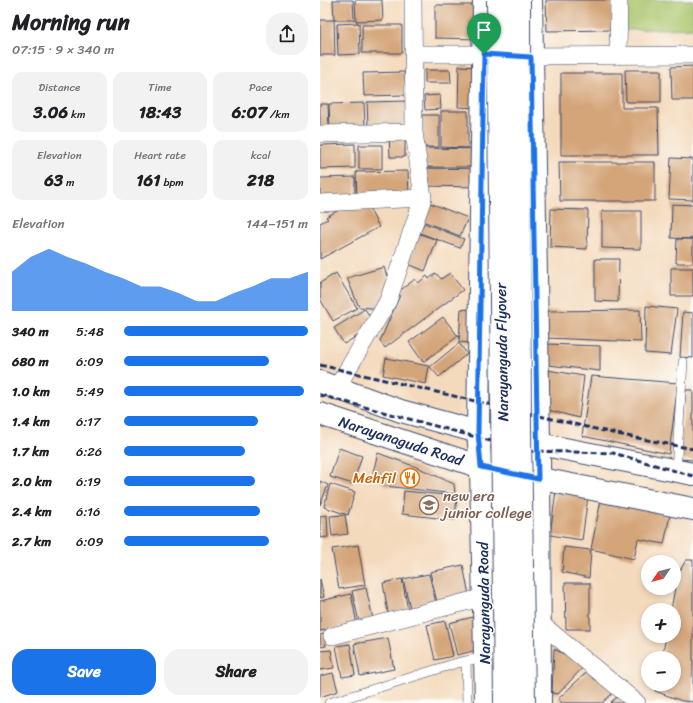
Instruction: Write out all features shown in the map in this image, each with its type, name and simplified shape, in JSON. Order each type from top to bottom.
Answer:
[{"type":"main road","name":"Narayanguda Road","points":[[484,0],[478,432],[481,467],[484,597],[476,659],[486,703]]},
{"type":"main road","name":"Narayanguda Flyover","points":[[498,0],[505,703]]},
{"type":"main road","name":"Narayanguda Flyover","points":[[519,0],[520,422],[524,703]]},
{"type":"main road","points":[[531,0],[538,443],[540,703]]},
{"type":"main road","name":"Narayanaguda Road","points":[[328,385],[401,411],[478,432],[685,472]]},
{"type":"main road","name":"Narayanaguda Road","points":[[321,419],[481,467],[693,509]]},
{"type":"street","points":[[328,385],[388,301],[423,198],[414,132],[413,0]]},
{"type":"street","points":[[618,56],[619,0]]},
{"type":"street","points":[[414,54],[484,54],[531,57],[693,55]]},
{"type":"street","points":[[320,134],[414,132]]},
{"type":"street","points":[[320,203],[423,198]]},
{"type":"street","points":[[332,636],[484,597]]},
{"type":"street","points":[[539,622],[637,703]]},
{"type":"lane","points":[[683,362],[685,472]]},
{"type":"lane","points":[[329,703],[476,659],[467,703]]},
{"type":"green space","points":[[623,0],[693,0],[693,28],[623,30]]},
{"type":"building","points":[[333,0],[353,0],[354,20],[334,20]]},
{"type":"building","points":[[355,0],[382,0],[383,20],[356,21]]},
{"type":"building","points":[[546,0],[612,0],[612,30],[547,31]]},
{"type":"building","points":[[435,5],[479,5],[479,39],[435,38]]},
{"type":"building","points":[[320,20],[334,20],[335,55],[320,55]]},
{"type":"building","points":[[359,23],[360,54],[338,55],[337,24]]},
{"type":"building","points":[[362,25],[402,25],[402,53],[362,53]]},
{"type":"building","points":[[459,66],[479,67],[477,108],[458,107]]},
{"type":"building","points":[[693,66],[693,100],[672,100],[671,67]]},
{"type":"building","points":[[425,70],[450,70],[451,83],[425,83]]},
{"type":"building","points":[[625,70],[661,70],[661,102],[626,102]]},
{"type":"building","points":[[405,72],[406,95],[364,96],[363,73]]},
{"type":"building","points":[[561,73],[622,73],[622,108],[658,108],[659,155],[561,155]]},
{"type":"building","points":[[440,95],[441,109],[425,110],[424,96]]},
{"type":"building","points":[[408,101],[409,125],[368,126],[367,102]]},
{"type":"building","points":[[364,103],[365,126],[330,127],[329,104]]},
{"type":"building","points":[[320,104],[328,104],[329,128],[320,128]]},
{"type":"building","points":[[441,111],[468,111],[468,148],[441,147]]},
{"type":"building","points":[[420,115],[439,115],[439,147],[420,147]]},
{"type":"building","points":[[389,136],[405,136],[405,157],[390,157]]},
{"type":"building","points":[[355,144],[355,168],[320,169],[320,145]]},
{"type":"building","points":[[359,145],[382,145],[382,169],[359,169]]},
{"type":"building","points":[[423,148],[480,149],[479,167],[423,167]]},
{"type":"building","points":[[671,158],[693,159],[693,200],[669,199]]},
{"type":"building","points":[[559,162],[655,162],[655,201],[560,201]]},
{"type":"building","points":[[424,168],[480,169],[480,187],[423,186]]},
{"type":"building","points":[[408,171],[409,196],[357,198],[356,172]]},
{"type":"building","points":[[355,177],[355,198],[320,199],[320,178]]},
{"type":"building","points":[[430,203],[468,218],[460,236],[423,221]]},
{"type":"building","points":[[350,204],[367,204],[379,227],[320,259],[320,223],[328,219],[326,217]]},
{"type":"building","points":[[672,204],[693,205],[693,239],[671,238]]},
{"type":"building","points":[[551,209],[588,210],[587,249],[550,247]]},
{"type":"building","points":[[602,211],[641,211],[641,249],[602,248]]},
{"type":"building","points":[[424,223],[464,239],[460,248],[420,233]]},
{"type":"building","points":[[420,234],[437,240],[425,271],[408,264]]},
{"type":"building","points":[[677,239],[693,239],[693,263],[676,263]]},
{"type":"building","points":[[595,259],[619,259],[618,302],[595,301]]},
{"type":"building","points":[[384,267],[390,286],[382,309],[359,307],[347,278]]},
{"type":"building","points":[[671,268],[693,268],[693,296],[671,296]]},
{"type":"building","points":[[336,273],[357,308],[333,321],[320,299],[320,283]]},
{"type":"building","points":[[436,273],[441,279],[450,273],[463,290],[385,348],[380,341],[400,295],[398,292],[415,279],[418,283],[427,276],[429,279]]},
{"type":"building","points":[[646,306],[677,309],[671,355],[645,353]]},
{"type":"building","points":[[365,309],[375,325],[344,344],[334,328]]},
{"type":"building","points":[[461,309],[473,310],[471,343],[459,342]]},
{"type":"building","points":[[640,310],[641,342],[546,338],[546,311]]},
{"type":"building","points":[[683,312],[693,313],[693,358],[680,357]]},
{"type":"building","points":[[443,317],[458,336],[423,362],[409,342]]},
{"type":"building","points":[[459,343],[467,354],[439,377],[430,367]]},
{"type":"building","points":[[547,344],[600,346],[600,371],[548,365]]},
{"type":"building","points":[[386,358],[429,366],[426,384],[383,375]]},
{"type":"building","points":[[547,370],[584,376],[579,418],[544,409]]},
{"type":"building","points":[[591,376],[678,383],[669,454],[582,436]]},
{"type":"building","points":[[686,390],[693,390],[693,460],[679,459]]},
{"type":"building","points":[[339,448],[362,456],[353,484],[330,477]]},
{"type":"building","name":"Mehfil","points":[[378,453],[419,468],[454,484],[455,494],[385,486],[373,472]]},
{"type":"building","points":[[320,481],[328,485],[320,505]]},
{"type":"building","points":[[330,484],[355,492],[348,515],[324,507]]},
{"type":"building","name":"new era junior college","points":[[404,491],[457,496],[455,520],[402,514]]},
{"type":"building","points":[[556,491],[588,496],[582,540],[550,535]]},
{"type":"building","points":[[601,500],[670,515],[664,544],[638,539],[634,559],[591,549]]},
{"type":"building","points":[[327,515],[328,537],[320,538],[320,516]]},
{"type":"building","points":[[345,515],[348,534],[332,536],[330,516]]},
{"type":"building","points":[[358,545],[365,585],[339,589],[332,549]]},
{"type":"building","points":[[564,547],[591,550],[589,578],[562,572]]},
{"type":"building","points":[[686,560],[693,560],[693,702],[682,701],[655,691],[681,691],[681,651],[663,651],[665,643],[681,643],[681,603],[672,603],[674,595],[681,595],[681,569]]},
{"type":"building","points":[[463,565],[469,595],[437,602],[430,572]]},
{"type":"building","points":[[429,574],[436,603],[410,608],[403,579]]},
{"type":"building","points":[[320,579],[324,597],[320,598]]},
{"type":"building","points":[[402,579],[408,610],[388,613],[383,583]]},
{"type":"building","points":[[565,583],[590,583],[590,629],[566,629]]},
{"type":"building","points":[[366,588],[373,619],[359,622],[352,591]]},
{"type":"building","points":[[351,594],[357,624],[320,631],[320,601]]},
{"type":"building","points":[[473,617],[481,649],[457,655],[449,623]]},
{"type":"building","points":[[445,621],[453,656],[435,660],[427,625]]},
{"type":"building","points":[[324,634],[326,646],[320,647],[320,635]]},
{"type":"building","points":[[388,638],[394,669],[360,676],[354,644]]},
{"type":"building","points":[[350,644],[355,675],[342,677],[336,646]]},
{"type":"building","points":[[554,649],[585,665],[558,694],[552,693]]},
{"type":"building","points":[[331,650],[334,668],[320,670],[320,651]]},
{"type":"building","points":[[592,667],[615,691],[602,703],[562,703],[558,699]]},
{"type":"building","points":[[333,673],[338,691],[320,697],[320,676]]},
{"type":"building","points":[[621,693],[630,703],[610,703]]},
{"type":"railway","points":[[320,365],[617,434],[693,449]]},
{"type":"railway","points":[[320,395],[528,451],[613,453],[693,476]]},
{"type":"place","name":"Mehfil","points":[[410,478]]},
{"type":"place","name":"new era junior college","points":[[429,505]]},
{"type":"route","points":[[484,54],[531,57],[538,479],[481,467],[478,432],[483,193],[484,54]]}]
